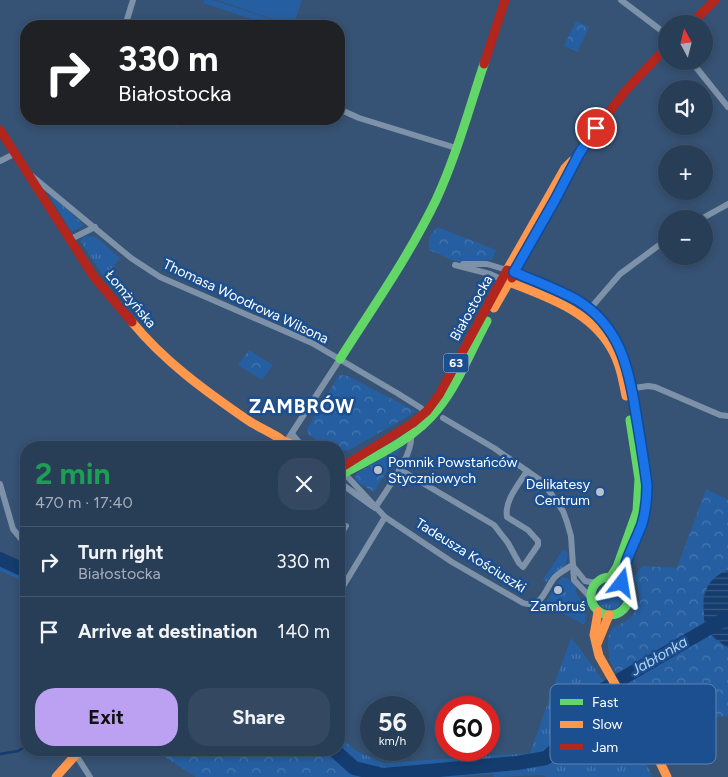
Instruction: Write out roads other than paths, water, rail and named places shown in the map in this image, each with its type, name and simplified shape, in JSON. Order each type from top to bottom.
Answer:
[{"type":"main road","points":[[340,359],[423,227],[436,199],[456,148],[505,0]]},
{"type":"main road","points":[[700,15],[716,0]]},
{"type":"main road","name":"Białostocka","points":[[345,470],[412,434],[428,420],[445,399],[511,271],[559,193],[579,154],[605,115],[658,57]]},
{"type":"main road","name":"Łomżyńska","points":[[0,130],[94,277],[140,332],[165,358],[198,386],[281,441]]},
{"type":"main road","points":[[511,271],[563,293],[590,310],[603,323],[619,346],[624,358],[647,485],[647,495],[642,523],[624,570],[622,583]]},
{"type":"main road","points":[[506,281],[559,302],[578,312],[593,325],[612,348],[629,389],[639,494],[634,524],[617,567],[610,578]]},
{"type":"main road","name":"Białostocka","points":[[345,470],[424,413],[439,395],[506,281]]},
{"type":"main road","points":[[610,578],[622,583],[628,591],[628,601],[623,610],[610,615],[598,612],[591,598],[591,592],[596,583],[610,578]]},
{"type":"main road","points":[[598,612],[595,630],[596,647],[614,684]]},
{"type":"main road","points":[[596,647],[603,626],[610,615]]},
{"type":"main road","points":[[56,777],[74,756]]},
{"type":"main road","points":[[654,764],[659,777]]},
{"type":"main road","points":[[661,764],[667,777]]},
{"type":"street","points":[[127,20],[133,0]]},
{"type":"street","points":[[621,0],[658,28]]},
{"type":"street","points":[[698,70],[728,107]]},
{"type":"street","points":[[345,112],[359,118],[456,148]]},
{"type":"street","points":[[0,161],[14,154]]},
{"type":"street","name":"Thomasa Woodrowa Wilsona","points":[[26,171],[131,258],[160,277],[312,343],[421,408],[424,413]]},
{"type":"street","points":[[713,212],[728,204]]},
{"type":"street","points":[[71,239],[95,227]]},
{"type":"street","points":[[590,310],[620,274],[658,246]]},
{"type":"street","points":[[506,281],[490,274],[454,265],[487,264],[511,271]]},
{"type":"street","points":[[289,441],[292,434],[340,359]]},
{"type":"street","points":[[629,389],[648,386],[655,387],[720,415],[728,416]]},
{"type":"street","points":[[443,418],[494,448],[543,482],[563,511],[571,536],[574,580],[591,598]]},
{"type":"street","points":[[292,434],[298,441]]},
{"type":"street","points":[[375,508],[412,446],[412,434]]},
{"type":"street","points":[[399,469],[494,525],[523,567],[538,545],[538,541],[528,530],[507,517],[506,513],[507,504],[527,470]]},
{"type":"street","points":[[345,477],[367,496],[375,508]]},
{"type":"street","points":[[0,484],[13,529],[20,538]]},
{"type":"street","points":[[345,486],[375,508]]},
{"type":"street","name":"Tadeusza Kościuszki","points":[[375,508],[385,517],[452,562],[523,603],[536,603],[544,596],[554,579],[572,565]]},
{"type":"street","points":[[345,583],[385,517]]},
{"type":"street","points":[[572,565],[585,580],[596,583]]},
{"type":"street","points":[[80,756],[90,777]]},
{"type":"waterway","name":"Jabłonka","points":[[0,559],[20,568]]},
{"type":"waterway","name":"Jabłonka","points":[[613,684],[728,617]]},
{"type":"waterway","points":[[0,754],[20,750]]},
{"type":"waterway","name":"Jabłonka","points":[[341,756],[354,768],[383,775],[517,763],[546,758],[550,754]]},
{"type":"place","name":"Pomnik Powstańców Styczniowych","points":[[378,470]]},
{"type":"place","name":"Delikatesy Centrum","points":[[600,492]]},
{"type":"place","name":"Zambruś","points":[[558,590]]},
{"type":"district","name":"ZAMBRÓW","points":[[302,406]]}]
